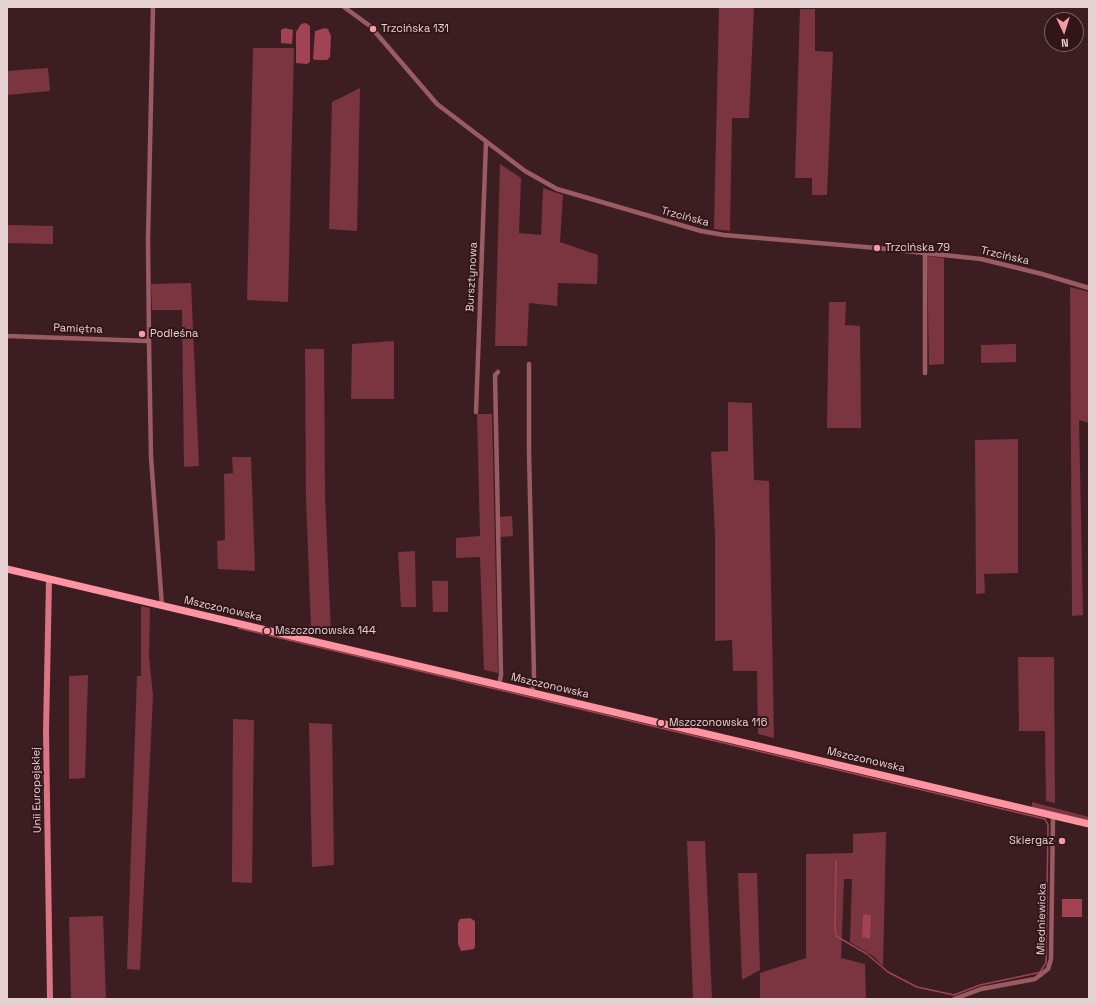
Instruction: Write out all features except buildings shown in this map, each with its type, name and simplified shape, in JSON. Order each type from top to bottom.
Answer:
[{"type":"main road","name":"Mszczonowska","points":[[7,569],[1089,824]]},
{"type":"main road","name":"Unii Europejskiej","points":[[49,580],[46,732],[50,999]]},
{"type":"street","points":[[152,7],[148,240],[149,341],[151,457],[162,606]]},
{"type":"street","name":"Trzcińska","points":[[348,8],[370,26],[437,104],[525,171],[557,188],[701,231],[731,236],[925,252],[980,259],[1011,265],[1089,288]]},
{"type":"street","name":"Bursztynowa","points":[[476,412],[486,142]]},
{"type":"street","points":[[924,373],[925,252]]},
{"type":"street","name":"Pamiętna","points":[[7,336],[149,341]]},
{"type":"street","points":[[529,364],[529,452],[534,676],[532,693]]},
{"type":"street","points":[[498,372],[495,375],[495,382],[499,686]]},
{"type":"street","name":"Miedniewicka","points":[[954,999],[981,989],[1035,980],[1048,969],[1051,959],[1054,816]]},
{"type":"shaded area","points":[[719,7],[754,8],[749,118],[732,118],[730,231],[714,229]]},
{"type":"shaded area","points":[[800,9],[815,9],[815,51],[833,52],[827,195],[812,195],[812,178],[795,178]]},
{"type":"shaded area","points":[[306,23],[310,26],[310,62],[307,64],[296,63],[296,32],[301,24]]},
{"type":"shaded area","points":[[285,28],[293,30],[292,44],[281,43],[281,30]]},
{"type":"shaded area","points":[[325,28],[328,29],[331,36],[330,57],[327,60],[313,59],[315,31]]},
{"type":"shaded area","points":[[253,48],[294,48],[288,302],[247,300]]},
{"type":"shaded area","points":[[48,68],[50,91],[7,95],[7,71]]},
{"type":"shaded area","points":[[360,88],[357,231],[329,229],[332,102]]},
{"type":"shaded area","points":[[500,164],[521,178],[519,233],[541,235],[543,188],[563,195],[560,242],[598,255],[597,284],[558,283],[557,306],[529,303],[527,346],[495,346]]},
{"type":"shaded area","points":[[7,225],[53,226],[53,244],[7,243]]},
{"type":"shaded area","points":[[927,256],[944,258],[944,364],[929,365]]},
{"type":"shaded area","points":[[191,283],[199,466],[184,467],[182,310],[152,310],[151,284]]},
{"type":"shaded area","points":[[1070,287],[1089,292],[1089,423],[1079,420],[1083,615],[1072,616]]},
{"type":"shaded area","points":[[829,302],[846,302],[845,325],[860,326],[861,428],[827,428]]},
{"type":"shaded area","points":[[394,341],[394,399],[351,399],[352,344]]},
{"type":"shaded area","points":[[1016,344],[1016,362],[981,363],[981,345]]},
{"type":"shaded area","points":[[305,349],[324,349],[325,496],[331,633],[311,629],[306,497]]},
{"type":"shaded area","points":[[728,402],[752,403],[754,480],[769,481],[774,738],[758,734],[757,671],[733,671],[732,640],[715,641],[715,535],[711,452],[728,451]]},
{"type":"shaded area","points":[[477,414],[492,414],[498,673],[484,670],[480,557],[456,558],[456,538],[480,536]]},
{"type":"shaded area","points":[[1018,439],[1018,573],[984,574],[985,593],[976,594],[975,440]]},
{"type":"shaded area","points":[[232,457],[251,457],[255,571],[218,569],[217,541],[225,540],[224,474],[233,473]]},
{"type":"shaded area","points":[[512,516],[513,536],[500,537],[499,517]]},
{"type":"shaded area","points":[[415,551],[416,607],[401,607],[398,552]]},
{"type":"shaded area","points":[[432,581],[448,581],[448,612],[433,612]]},
{"type":"shaded area","points":[[141,606],[150,608],[149,657],[153,695],[140,970],[127,969],[137,676],[141,676]]},
{"type":"shaded area","points":[[1018,657],[1054,657],[1055,803],[1046,801],[1045,731],[1019,731]]},
{"type":"shaded area","points":[[88,675],[85,778],[69,779],[69,676]]},
{"type":"shaded area","points":[[233,719],[254,720],[252,883],[232,882]]},
{"type":"shaded area","points":[[309,723],[332,724],[334,865],[312,867]]},
{"type":"shaded area","points":[[1032,802],[1089,817],[1089,821],[1032,807]]},
{"type":"shaded area","points":[[886,832],[883,966],[873,956],[850,942],[852,879],[844,879],[841,958],[865,964],[866,999],[760,999],[760,973],[806,958],[806,854],[853,853],[853,834]]},
{"type":"shaded area","points":[[687,841],[705,841],[712,999],[693,999]]},
{"type":"shaded area","points":[[738,873],[757,873],[760,970],[742,980]]},
{"type":"shaded area","points":[[1062,899],[1082,899],[1082,917],[1062,917]]},
{"type":"shaded area","points":[[863,914],[871,915],[870,939],[862,937]]},
{"type":"shaded area","points":[[103,916],[106,999],[71,999],[69,917]]},
{"type":"shaded area","points":[[470,918],[475,921],[475,946],[474,949],[461,951],[458,944],[458,923],[460,919]]},
{"type":"waterway","points":[[238,628],[1045,819],[1048,825],[1046,963],[1040,972],[980,985],[954,995],[917,987],[888,972],[867,954],[836,936],[836,861]]},
{"type":"place","name":"Trzcińska 131","points":[[373,29]]},
{"type":"place","name":"Trzcińska 79","points":[[877,248]]},
{"type":"place","name":"Podleśna","points":[[142,334]]},
{"type":"place","name":"Mszczonowska 144","points":[[267,631]]},
{"type":"place","name":"Mszczonowska 116","points":[[661,723]]},
{"type":"place","name":"Skiergaz","points":[[1062,841]]}]
